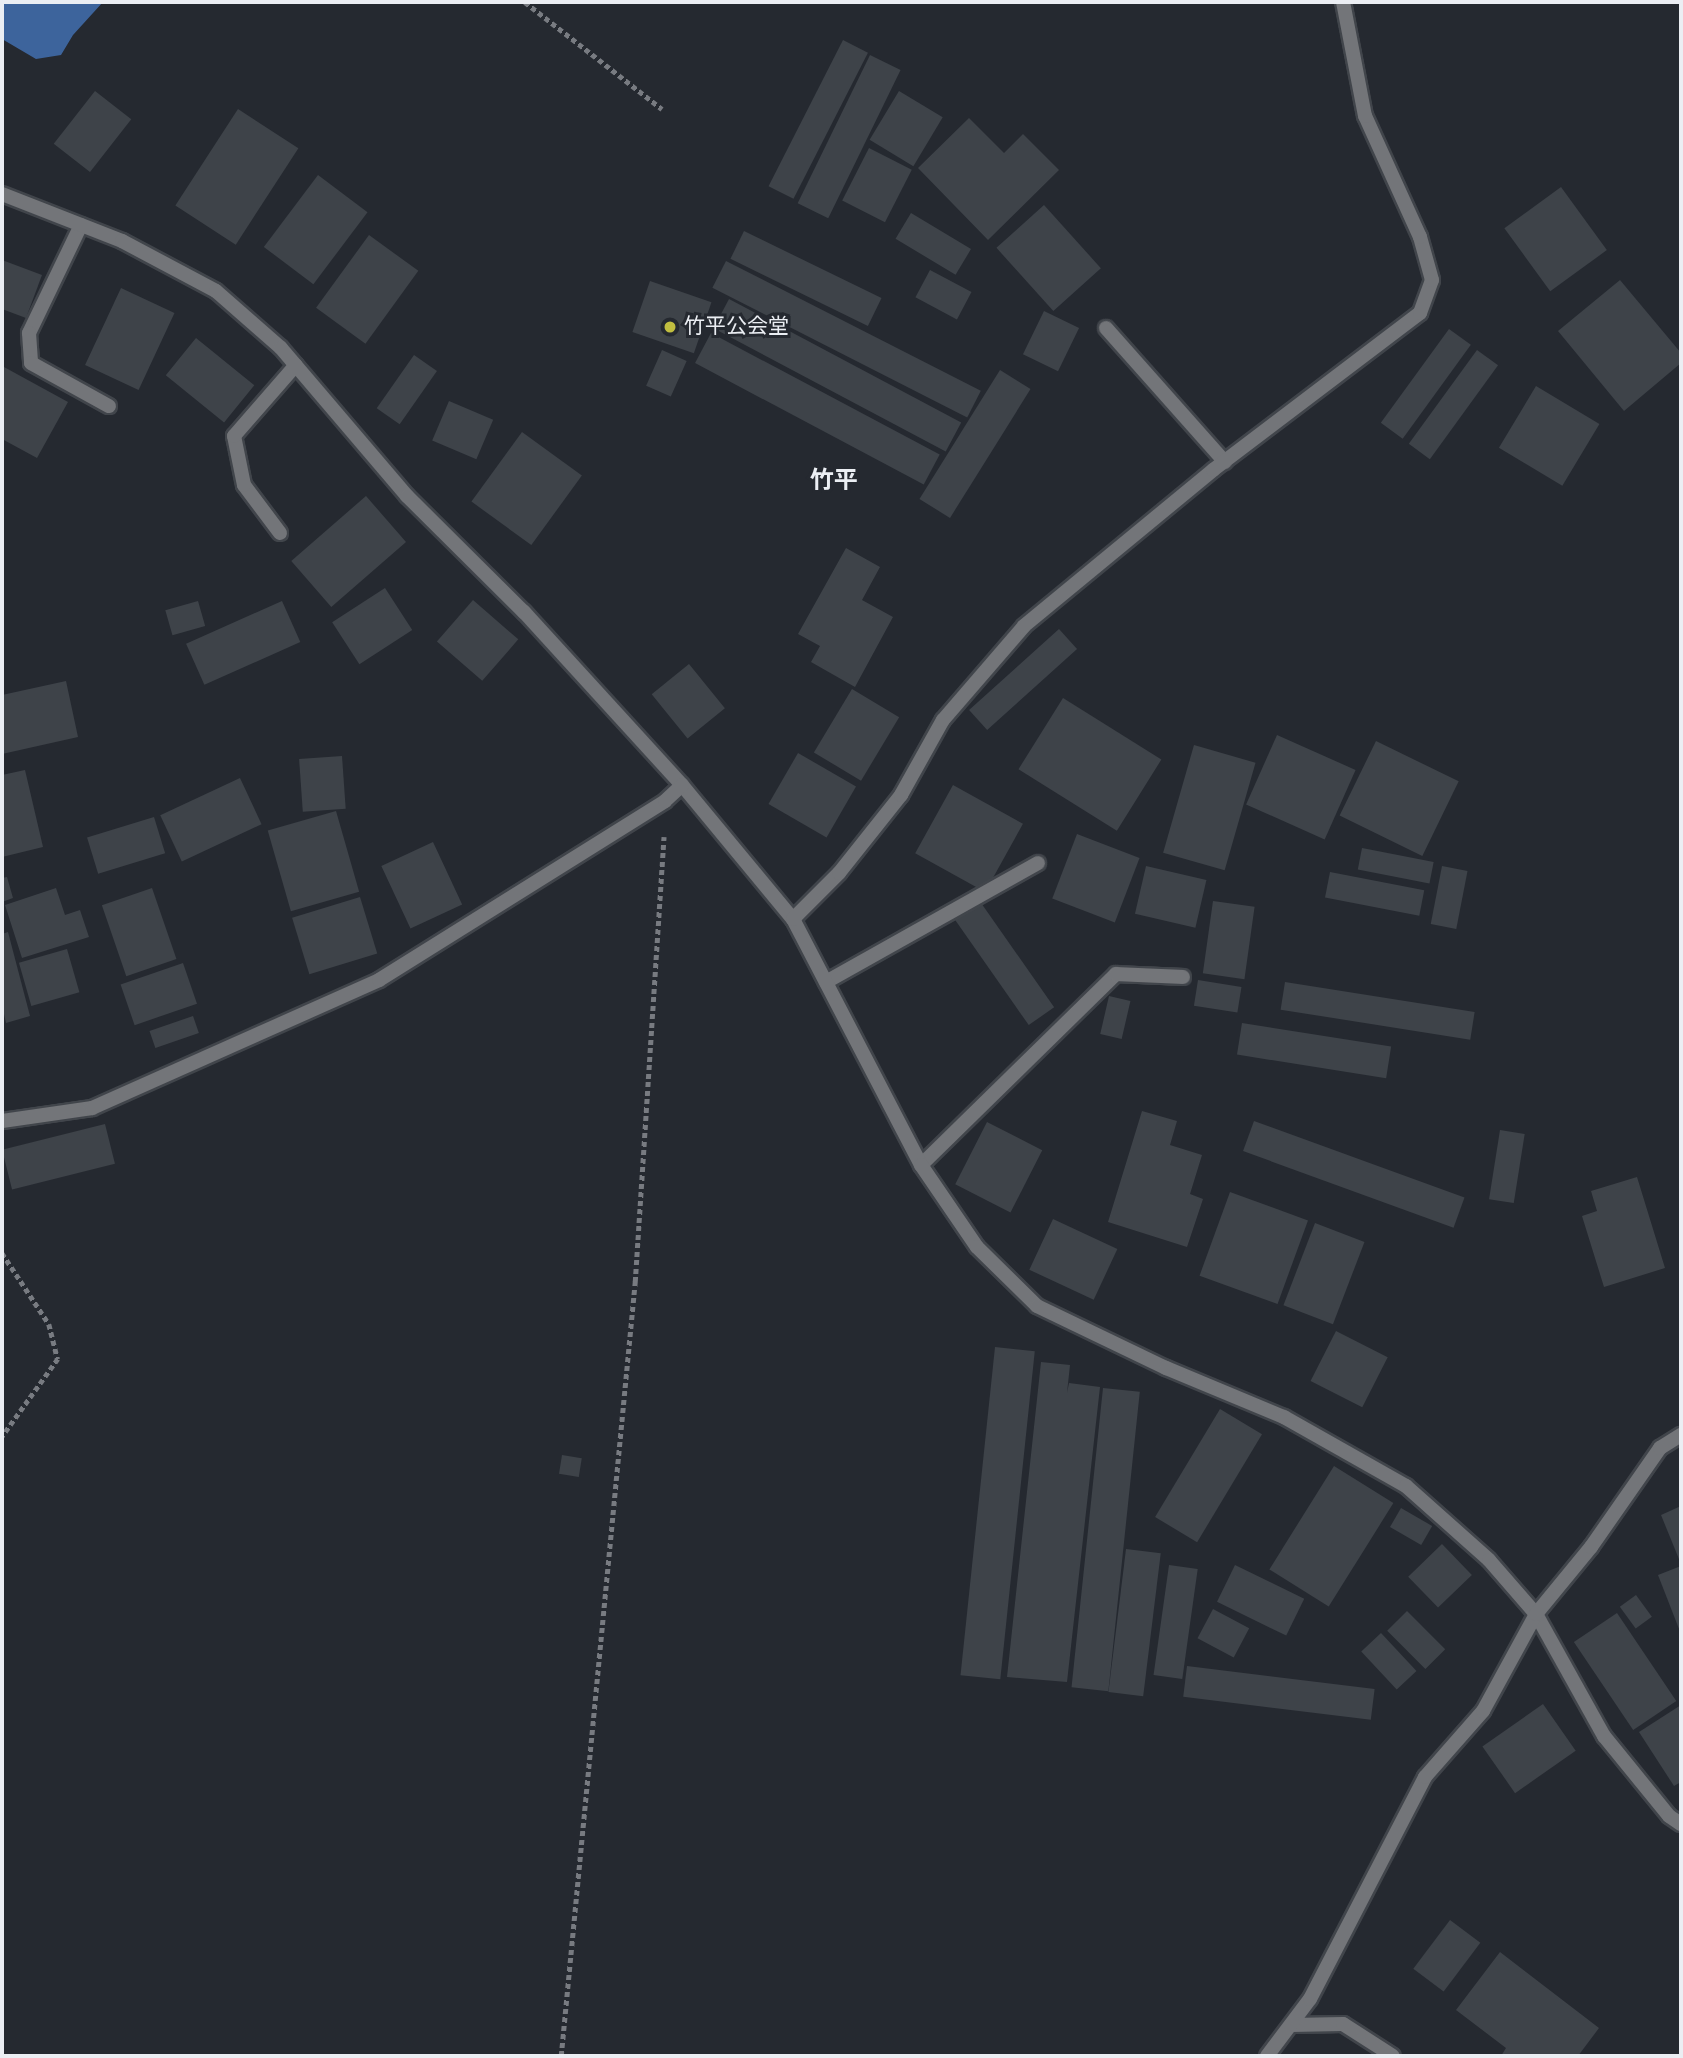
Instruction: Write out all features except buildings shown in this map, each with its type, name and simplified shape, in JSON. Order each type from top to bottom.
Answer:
[{"type":"street","points":[[793,919],[839,873],[901,795],[943,720],[1024,626],[1225,461],[1420,313],[1432,280],[1420,237],[1365,116],[1343,2]]},
{"type":"street","points":[[2,194],[122,241],[216,291],[296,365],[407,496],[524,611],[682,785],[793,919],[920,1165],[977,1247],[1037,1306],[1166,1368],[1284,1418],[1406,1486],[1489,1560],[1536,1614],[1604,1736],[1670,1816],[1681,1824]]},
{"type":"street","points":[[81,225],[29,333],[31,363],[109,406]]},
{"type":"street","points":[[1106,328],[1225,461]]},
{"type":"street","points":[[281,533],[244,485],[234,436],[296,365]]},
{"type":"street","points":[[2,1121],[92,1108],[379,980],[666,802],[682,785]]},
{"type":"street","points":[[826,982],[1038,863]]},
{"type":"street","points":[[920,1165],[1116,974],[1183,977]]},
{"type":"street","points":[[1268,2056],[1310,1999],[1425,1777],[1483,1711],[1536,1614],[1591,1547],[1660,1448],[1681,1435]]},
{"type":"street","points":[[1291,2025],[1343,2024],[1393,2056]]},
{"type":"path","points":[[525,2],[662,110]]},
{"type":"path","points":[[561,2056],[635,1282],[666,802]]},
{"type":"path","points":[[2,1253],[49,1324],[58,1359],[2,1437]]},
{"type":"shaded area","points":[[2,2],[103,2],[73,35],[61,55],[36,59],[2,39]]},
{"type":"place","name":"竹平公会堂","points":[[670,327]]},
{"type":"district","name":"竹平","points":[[834,481]]}]
